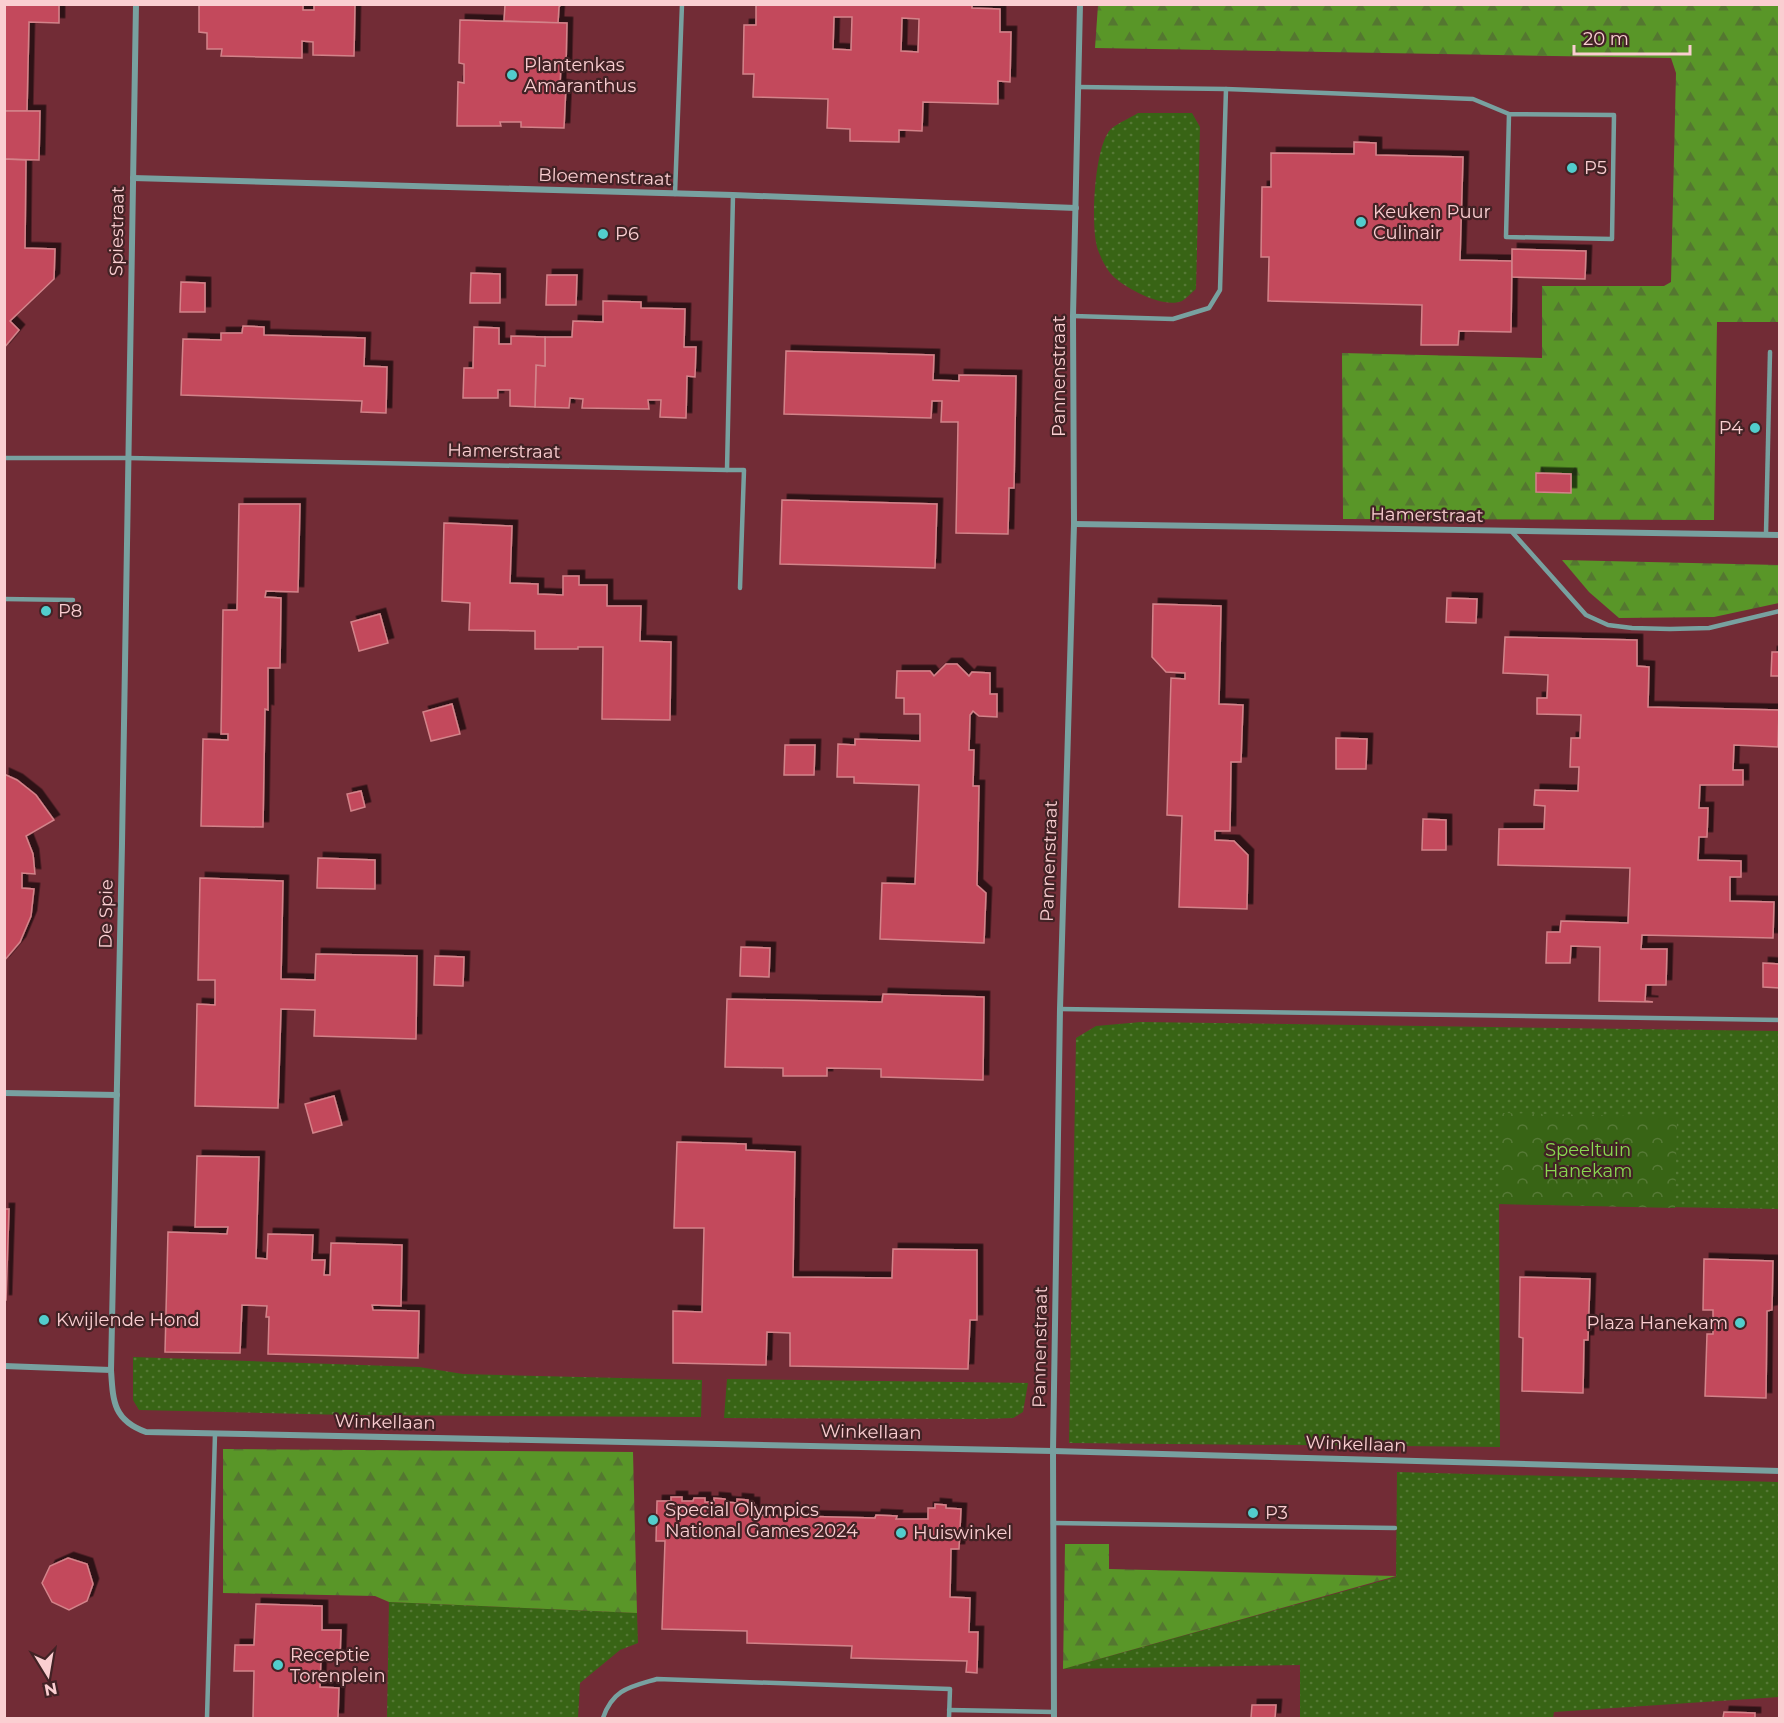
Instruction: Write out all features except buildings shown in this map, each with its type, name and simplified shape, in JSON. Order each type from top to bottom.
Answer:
[{"type":"street","name":"Spiestraat","points":[[128,458],[136,4]]},
{"type":"street","name":"Pannenstraat","points":[[1054,1715],[1053,1451],[1060,1009],[1074,524],[1074,316],[1080,4]]},
{"type":"street","name":"Bloemenstraat","points":[[133,178],[733,195],[1076,208]]},
{"type":"street","name":"De Spie","points":[[111,1370],[128,458]]},
{"type":"street","name":"Hamerstraat","points":[[1074,524],[1779,535]]},
{"type":"street","points":[[4,1093],[117,1095]]},
{"type":"street","points":[[4,1366],[111,1370]]},
{"type":"street","name":"Winkellaan","points":[[111,1370],[113,1400],[120,1415],[132,1427],[146,1432],[1053,1451],[1779,1471]]},
{"type":"lane","points":[[675,194],[682,4]]},
{"type":"lane","points":[[1078,87],[1226,89],[1473,99],[1509,114],[1614,115],[1612,239],[1506,237],[1509,114]]},
{"type":"lane","points":[[1074,316],[1173,318],[1209,308],[1220,290],[1226,89]]},
{"type":"lane","points":[[733,195],[727,470],[744,470],[740,588]]},
{"type":"lane","points":[[1766,534],[1770,352]]},
{"type":"lane","name":"Hamerstraat","points":[[4,458],[128,458],[727,470]]},
{"type":"lane","points":[[1512,532],[1586,615],[1608,624],[1632,628],[1709,628],[1779,611]]},
{"type":"lane","points":[[4,599],[73,600]]},
{"type":"lane","points":[[1060,1009],[1779,1020]]},
{"type":"lane","points":[[207,1719],[215,1434]]},
{"type":"lane","points":[[1053,1522],[1395,1528]]},
{"type":"lane","points":[[603,1719],[608,1704],[626,1688],[657,1679],[950,1689],[949,1719]]},
{"type":"lane","points":[[949,1710],[1054,1715]]},
{"type":"green space","points":[[1098,5],[1779,5],[1779,322],[1717,322],[1714,520],[1343,519],[1342,353],[1542,358],[1542,286],[1664,286],[1671,282],[1676,73],[1671,58],[1095,48]]},
{"type":"green space","points":[[1138,113],[1192,113],[1200,127],[1196,289],[1182,301],[1174,303],[1145,296],[1118,280],[1110,273],[1098,250],[1094,224],[1095,188],[1105,138],[1111,129]]},
{"type":"green space","points":[[1562,560],[1779,565],[1779,603],[1714,617],[1619,618],[1589,592]]},
{"type":"green space","points":[[1141,1022],[1779,1031],[1779,1209],[1499,1204],[1500,1447],[1069,1443],[1076,1038],[1096,1026]]},
{"type":"green space","name":"Speeltuin Hanekam","points":[[1501,1113],[1677,1117],[1675,1208],[1499,1204]]},
{"type":"green space","points":[[133,1357],[419,1367],[463,1374],[702,1380],[701,1417],[346,1415],[139,1410],[133,1400]]},
{"type":"green space","points":[[727,1379],[1028,1383],[1023,1412],[1013,1418],[724,1418]]},
{"type":"green space","points":[[223,1449],[633,1452],[637,1613],[389,1602],[375,1596],[223,1593]]},
{"type":"green space","points":[[1397,1472],[1779,1482],[1779,1697],[1554,1712],[1553,1718],[1300,1718],[1300,1665],[1063,1669],[1396,1577]]},
{"type":"green space","points":[[1065,1544],[1109,1544],[1109,1569],[1396,1576],[1063,1669]]},
{"type":"green space","points":[[389,1602],[637,1613],[638,1643],[620,1650],[580,1683],[578,1718],[387,1718]]},
{"type":"place","name":"Plantenkas Amaranthus","points":[[512,75]]},
{"type":"place","name":"P5","points":[[1572,168]]},
{"type":"place","name":"Keuken Puur Culinair","points":[[1361,222]]},
{"type":"place","name":"P6","points":[[603,234]]},
{"type":"place","name":"P4","points":[[1755,428]]},
{"type":"place","name":"P8","points":[[46,611]]},
{"type":"place","name":"Kwijlende Hond","points":[[44,1320]]},
{"type":"place","name":"Plaza Hanekam","points":[[1740,1323]]},
{"type":"place","name":"P3","points":[[1253,1513]]},
{"type":"place","name":"Special Olympics National Games 2024","points":[[653,1520]]},
{"type":"place","name":"Huiswinkel","points":[[901,1533]]},
{"type":"place","name":"Receptie Torenplein","points":[[278,1665]]}]
